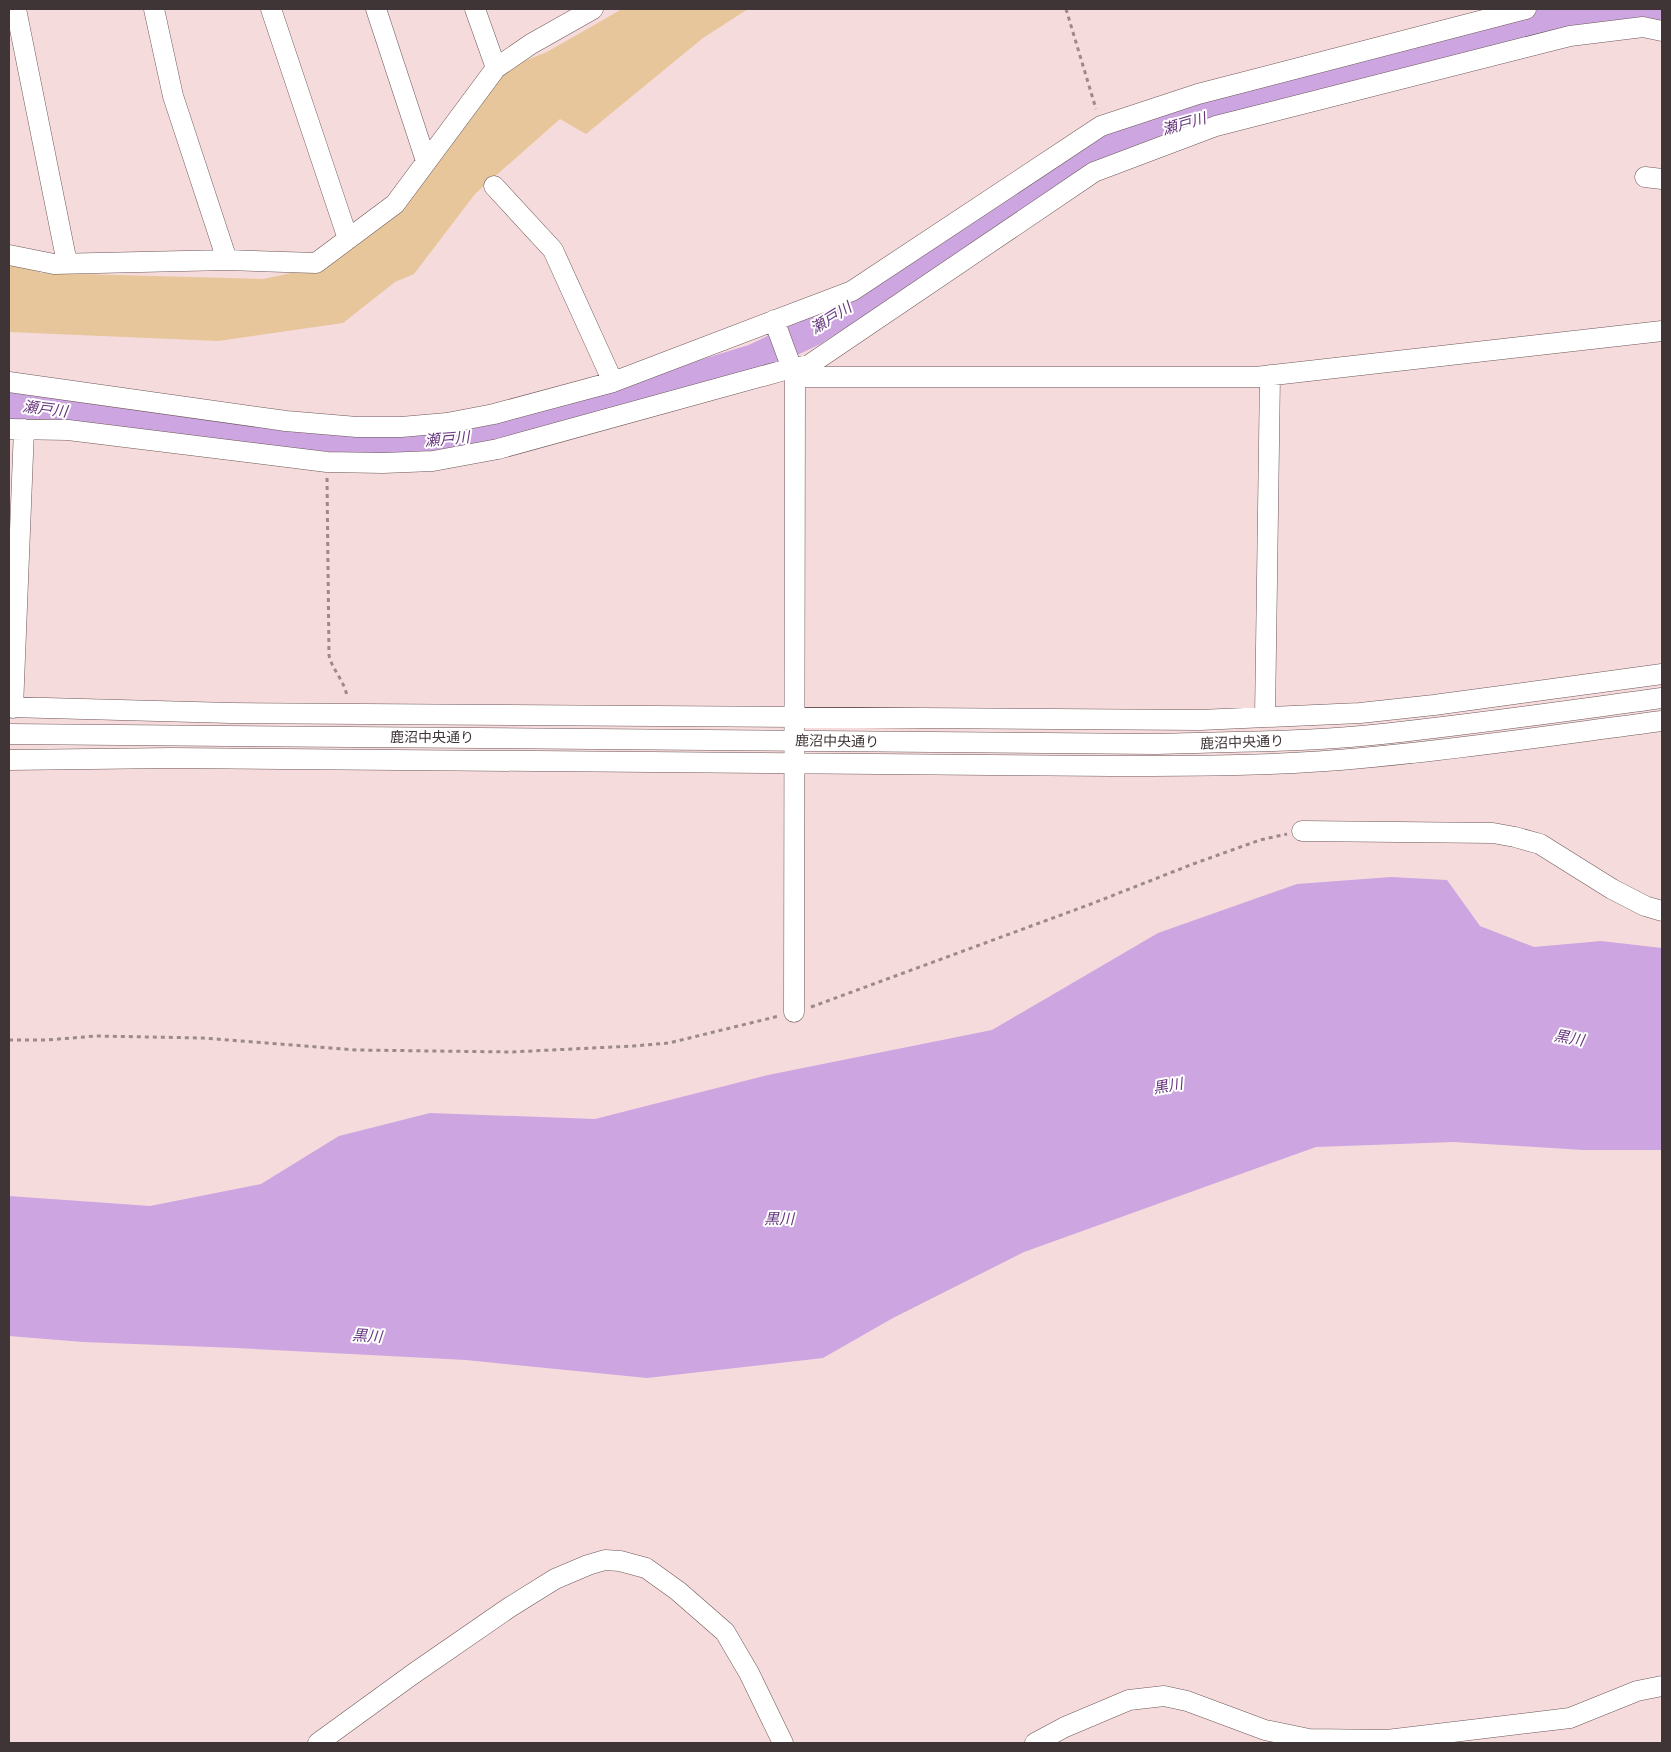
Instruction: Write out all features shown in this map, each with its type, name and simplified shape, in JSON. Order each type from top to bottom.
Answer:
[{"type":"street","points":[[16,9],[67,263]]},
{"type":"street","points":[[154,9],[173,96],[227,260]]},
{"type":"street","points":[[271,9],[348,239]]},
{"type":"street","points":[[376,9],[426,161]]},
{"type":"street","points":[[475,9],[496,68]]},
{"type":"street","points":[[9,255],[54,264],[227,260],[316,264],[395,204],[496,68],[570,14],[593,9]]},
{"type":"street","points":[[9,382],[286,421],[357,426],[384,427],[447,423],[494,414],[613,382],[852,291],[1102,126],[1198,94],[1526,9]]},
{"type":"street","points":[[1662,31],[1643,27],[1570,36],[1216,126],[1094,172],[809,365],[793,373],[498,450],[433,461],[383,463],[327,462],[68,430],[16,429],[11,708],[350,713],[1200,720],[1360,713],[1662,674]]},
{"type":"street","points":[[494,186],[553,250],[613,382]]},
{"type":"street","points":[[774,320],[793,373],[794,1012]]},
{"type":"street","points":[[793,373],[1256,377],[1662,331]]},
{"type":"street","points":[[1265,717],[1270,376]]},
{"type":"street","name":"鹿沼中央通り","points":[[9,734],[1146,744],[1293,740],[1370,735],[1456,726],[1662,698]]},
{"type":"street","points":[[172,711],[172,758]]},
{"type":"street","points":[[9,760],[172,758],[794,764],[1242,765],[1304,762],[1418,752],[1662,721]]},
{"type":"street","points":[[1302,831],[1364,830],[1493,833],[1516,837],[1540,844],[1612,889],[1645,906],[1662,911]]},
{"type":"street","points":[[318,1743],[412,1674],[510,1607],[555,1580],[588,1565],[605,1560],[620,1561],[646,1568],[678,1591],[725,1632],[749,1672],[783,1743]]},
{"type":"street","points":[[1035,1743],[1065,1727],[1129,1700],[1164,1696],[1186,1701],[1265,1730],[1309,1739],[1388,1740],[1570,1718],[1637,1691],[1662,1686]]},
{"type":"path","points":[[1066,9],[1102,126]]},
{"type":"path","points":[[327,462],[329,655],[331,664],[346,690],[350,713]]},
{"type":"path","points":[[9,1040],[47,1040],[96,1036],[202,1038],[356,1050],[511,1052],[669,1043],[794,1012],[1091,904],[1201,861],[1260,840],[1302,831]]},
{"type":"shaded area","points":[[622,9],[748,9],[703,38],[586,134],[560,119],[475,194],[414,274],[395,282],[343,323],[218,341],[9,332],[9,261],[41,273],[263,279],[330,265],[504,69],[547,52]]},
{"type":"water","name":"黒川","points":[[1391,877],[1447,880],[1480,926],[1534,947],[1601,941],[1662,948],[1662,1150],[1583,1150],[1454,1142],[1316,1147],[1024,1252],[893,1318],[823,1358],[647,1378],[466,1360],[83,1342],[9,1336],[9,1196],[150,1206],[261,1184],[339,1136],[430,1113],[595,1119],[768,1075],[992,1030],[1158,933],[1297,884]]},
{"type":"waterway","name":"瀬戸川","points":[[9,405],[313,442],[421,442],[476,436],[586,410],[754,359],[813,331],[1056,175],[1134,138],[1513,31],[1610,9]]},
{"type":"waterway","name":"瀬戸川","points":[[1616,9],[1662,14]]}]
